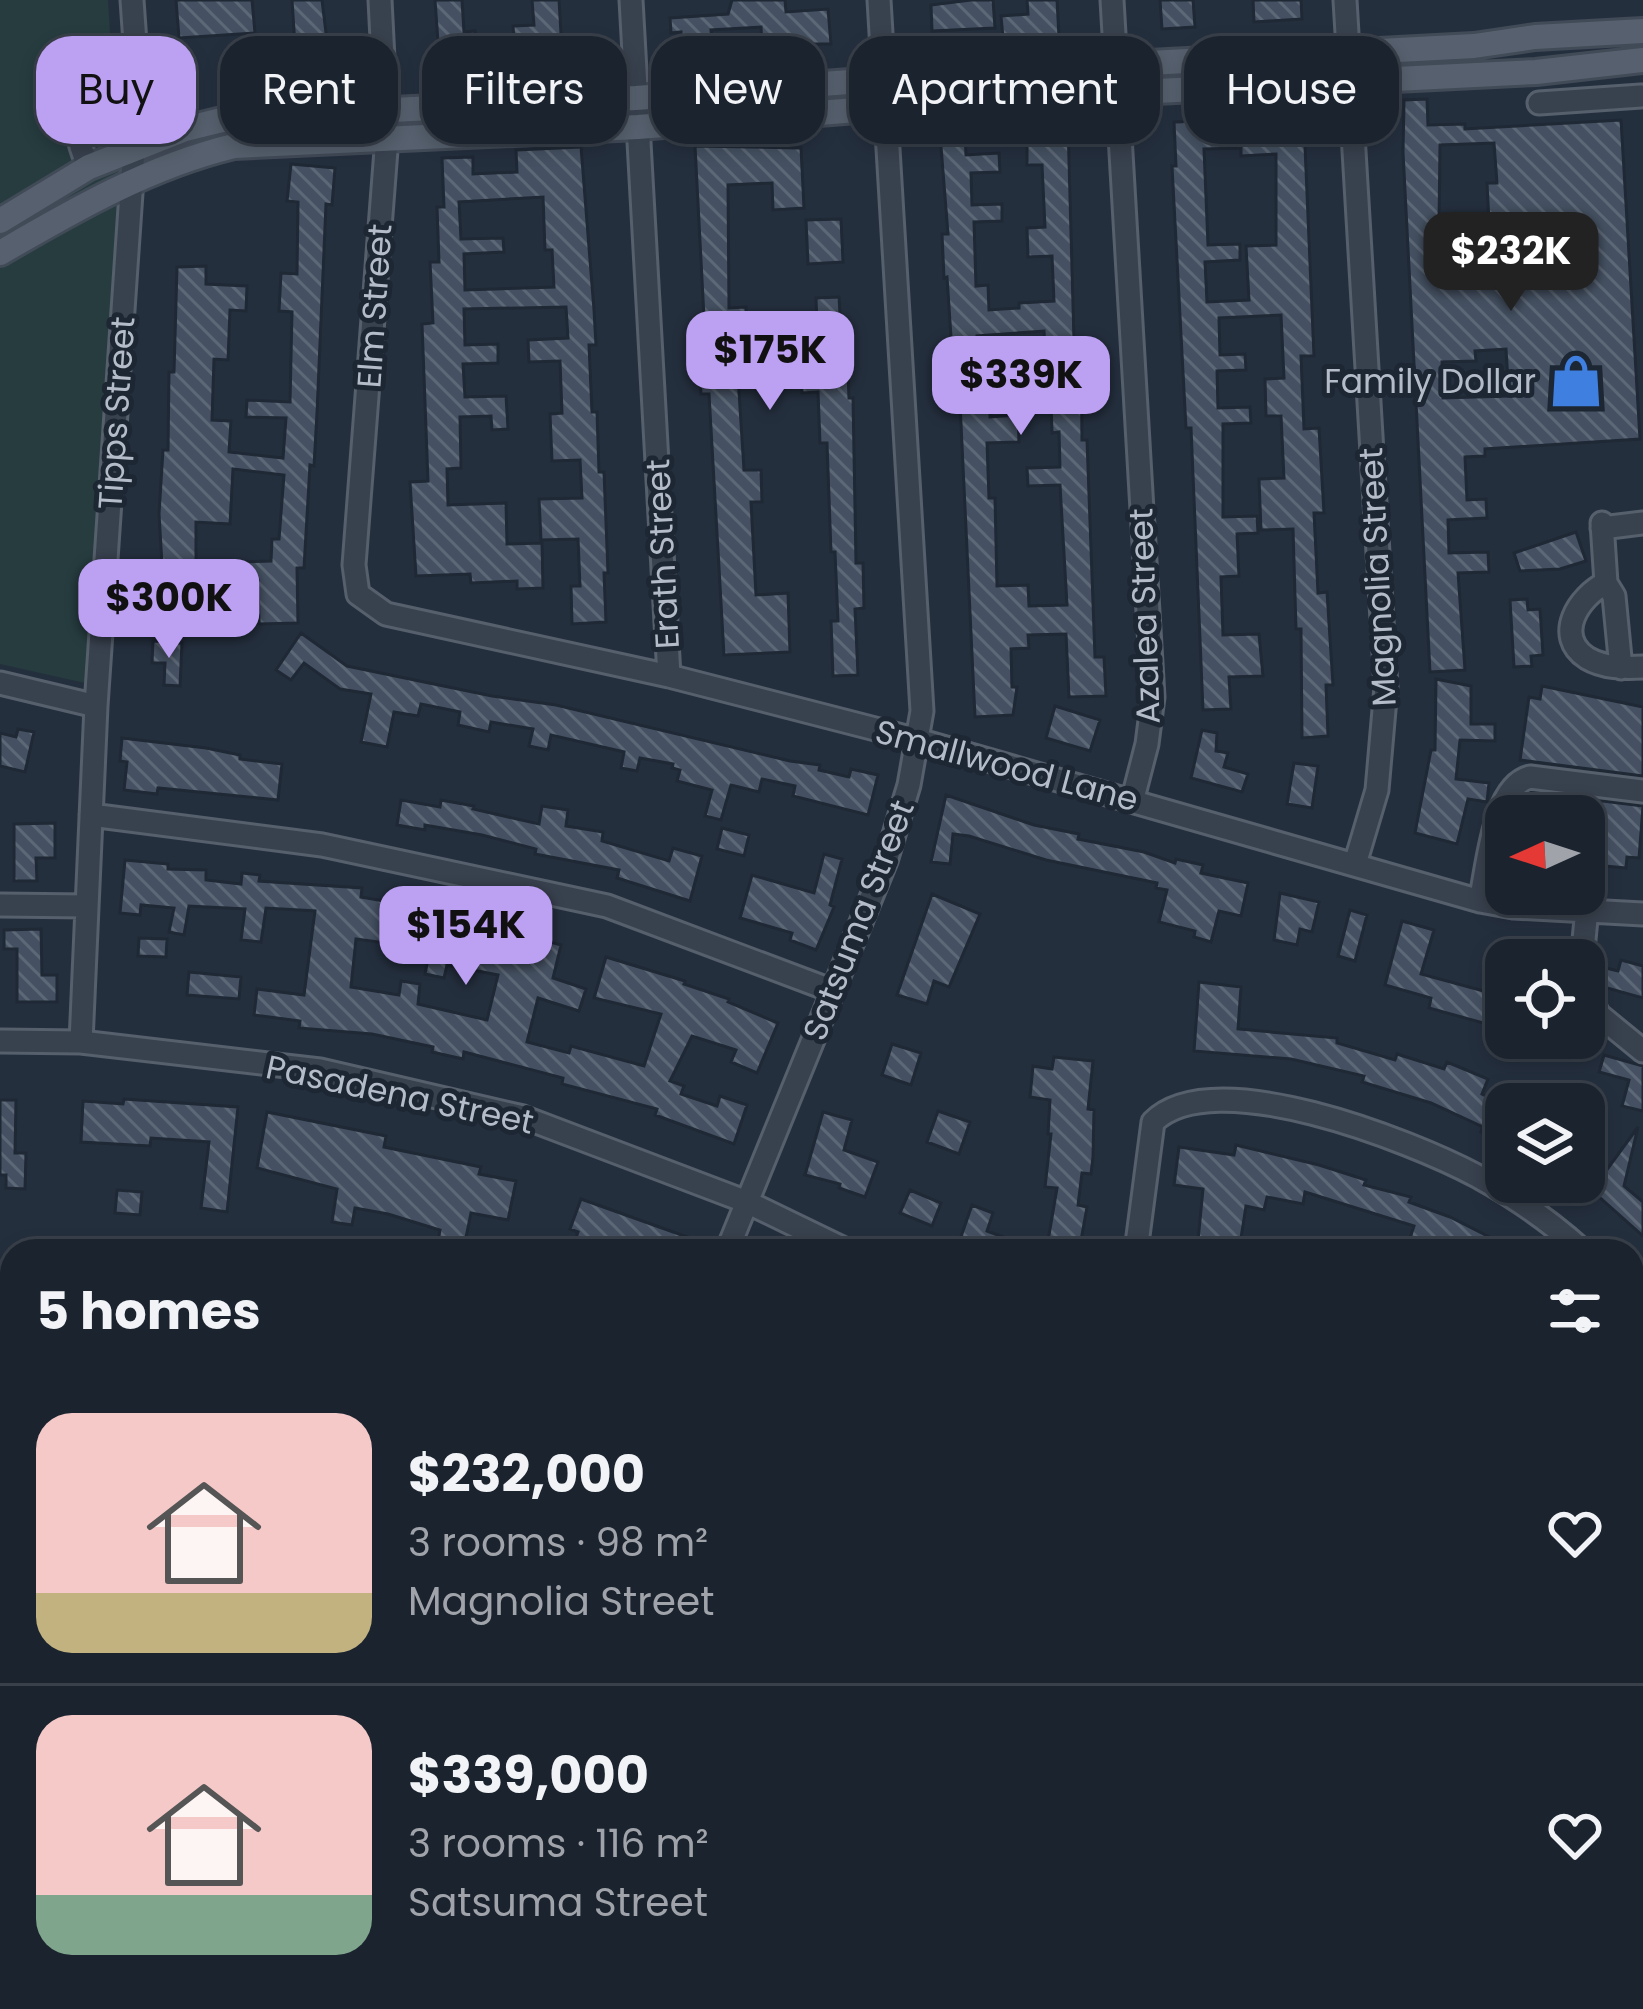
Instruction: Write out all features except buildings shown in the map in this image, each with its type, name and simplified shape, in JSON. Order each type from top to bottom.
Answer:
[{"type":"main road","points":[[1399,49],[1643,31]]},
{"type":"main road","points":[[1399,79],[1536,72],[1643,59]]},
{"type":"main road","points":[[398,108],[637,98],[849,82]]},
{"type":"main road","points":[[398,137],[638,127],[849,110]]},
{"type":"main road","points":[[0,221],[89,167],[185,129],[220,120]]},
{"type":"main road","points":[[0,253],[80,206],[193,156],[268,144]]},
{"type":"street","name":"Tipps Street","points":[[132,0],[134,36]]},
{"type":"street","name":"Elm Street","points":[[380,0],[382,36]]},
{"type":"street","name":"Erath Street","points":[[631,0],[669,676]]},
{"type":"street","name":"Satsuma Street","points":[[879,0],[881,36]]},
{"type":"street","name":"Azalea Street","points":[[1112,0],[1114,36]]},
{"type":"street","name":"Magnolia Street","points":[[1345,0],[1347,36]]},
{"type":"street","points":[[1539,103],[1641,96]]},
{"type":"street","points":[[78,144],[89,167]]},
{"type":"street","name":"Tipps Street","points":[[81,1042],[97,706],[134,144]]},
{"type":"street","name":"Elm Street","points":[[373,604],[358,594],[354,565],[386,144]]},
{"type":"street","name":"Satsuma Street","points":[[732,1239],[886,861],[918,740],[922,711],[888,144]]},
{"type":"street","name":"Azalea Street","points":[[1120,144],[1153,697],[1148,744],[1133,799]]},
{"type":"street","name":"Magnolia Street","points":[[1353,144],[1387,687],[1377,790],[1355,864]]},
{"type":"street","points":[[1606,583],[1577,606],[1570,623],[1572,641],[1583,656],[1632,667],[1614,596],[1606,583],[1602,526],[1643,524]]},
{"type":"street","name":"Smallwood Lane","points":[[373,604],[386,614],[669,676],[918,740],[1485,902]]},
{"type":"street","points":[[0,683],[97,706]]},
{"type":"street","points":[[1480,901],[1501,808],[1518,780],[1530,777],[1643,791]]},
{"type":"street","points":[[92,815],[322,845],[608,906],[833,991]]},
{"type":"street","points":[[0,905],[87,906]]},
{"type":"street","name":"Smallwood Lane","points":[[1605,911],[1643,914]]},
{"type":"street","points":[[1605,1020],[1643,1051]]},
{"type":"street","name":"Pasadena Street","points":[[0,1041],[81,1042],[320,1070],[523,1118],[747,1202],[823,1239]]},
{"type":"street","points":[[1138,1239],[1153,1121],[1166,1108],[1190,1100],[1249,1101],[1328,1117],[1407,1144],[1532,1209],[1568,1239]]},
{"type":"green space","points":[[0,0],[108,0],[110,36],[36,36],[36,144],[117,144],[119,180],[85,683],[0,664]]},
{"type":"place","name":"Family Dollar","points":[[1576,381]]}]
